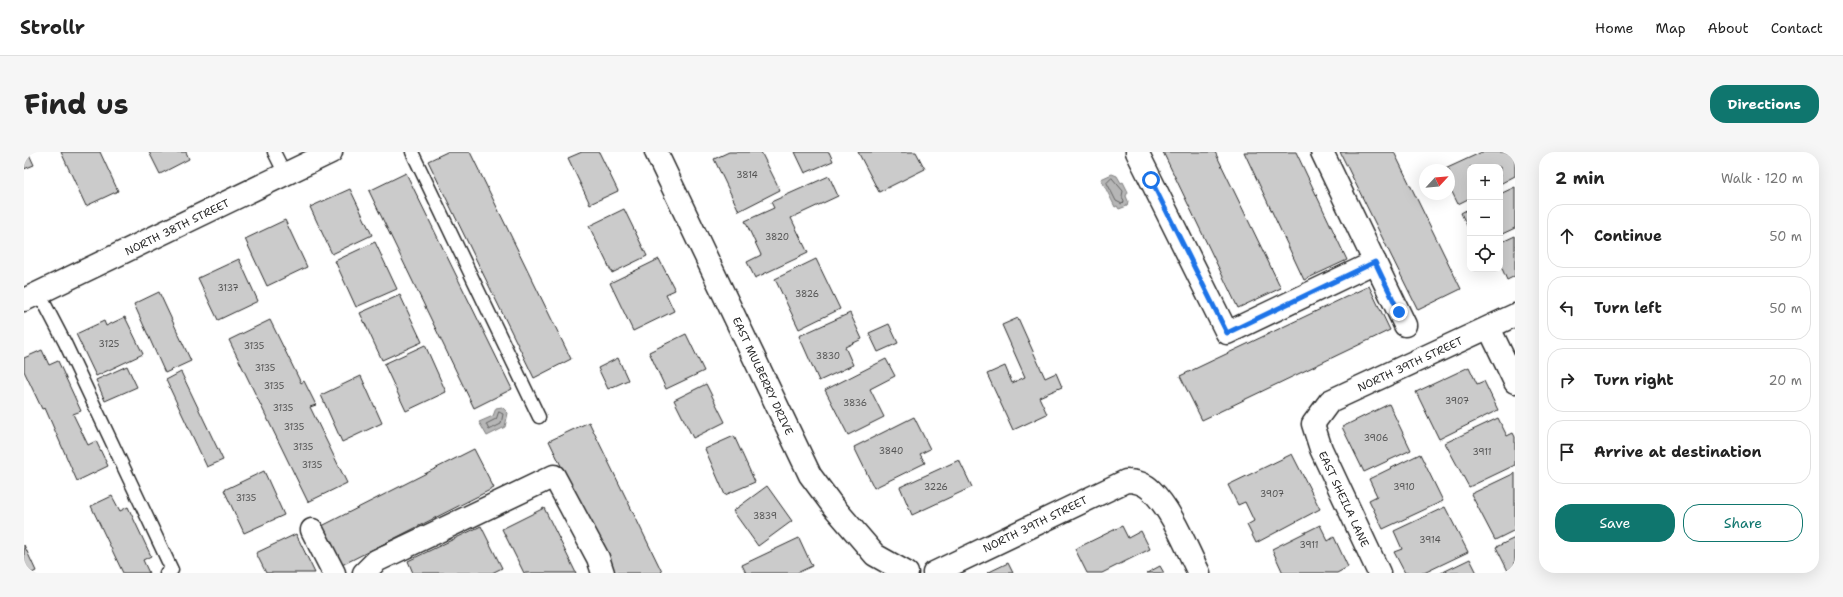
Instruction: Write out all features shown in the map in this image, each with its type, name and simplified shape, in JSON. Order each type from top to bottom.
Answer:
[{"type":"street","name":"NORTH 38TH STREET","points":[[31,297],[331,152]]},
{"type":"street","name":"EAST MULBERRY DRIVE","points":[[656,152],[810,475],[875,555],[907,573]]},
{"type":"street","points":[[1137,152],[1227,333],[1375,262]]},
{"type":"street","points":[[1322,152],[1405,325]]},
{"type":"street","name":"NORTH 39TH STREET","points":[[1313,424],[1330,401],[1515,315]]},
{"type":"street","points":[[1489,328],[1515,382]]},
{"type":"street","name":"EAST SHEILA LANE","points":[[1313,424],[1320,449],[1379,573]]},
{"type":"street","points":[[364,573],[376,561],[554,476],[598,558],[603,573]]},
{"type":"street","name":"NORTH 39TH STREET","points":[[934,573],[1126,481],[1137,481],[1151,489],[1167,511],[1199,573]]},
{"type":"street","points":[[312,530],[334,573]]},
{"type":"lane","points":[[274,152],[285,174]]},
{"type":"lane","points":[[412,152],[539,417]]},
{"type":"lane","points":[[31,297],[65,344],[172,570],[166,573]]},
{"type":"water","points":[[1112,174],[1117,176],[1121,183],[1123,182],[1128,192],[1126,196],[1128,201],[1127,206],[1119,209],[1117,206],[1115,207],[1101,179]]},
{"type":"water","points":[[502,407],[508,413],[505,427],[487,436],[479,422],[493,416],[496,408]]},
{"type":"building","points":[[24,152],[28,152],[34,165],[24,169]]},
{"type":"building","points":[[61,152],[100,152],[118,191],[86,206]]},
{"type":"building","points":[[149,152],[186,152],[189,159],[160,174]]},
{"type":"building","points":[[447,152],[470,152],[571,359],[534,378],[428,161]]},
{"type":"building","points":[[582,152],[599,152],[618,191],[590,204],[568,158]]},
{"type":"building","points":[[729,152],[761,152],[780,190],[739,211],[714,159]]},
{"type":"building","points":[[795,152],[829,152],[833,161],[805,173]]},
{"type":"building","points":[[858,152],[916,152],[925,169],[879,192]]},
{"type":"building","points":[[1163,152],[1215,152],[1281,288],[1238,308]]},
{"type":"building","points":[[1244,152],[1296,152],[1347,260],[1304,280]]},
{"type":"building","points":[[1340,152],[1394,152],[1461,289],[1418,310]]},
{"type":"building","points":[[1482,152],[1515,152],[1515,176],[1503,182],[1503,164],[1467,164],[1467,200],[1458,204],[1455,198],[1455,164]]},
{"type":"building","points":[[406,173],[512,389],[474,408],[369,191]]},
{"type":"building","points":[[829,176],[838,196],[791,218],[808,253],[755,278],[747,262],[761,255],[745,221],[774,208],[771,202]]},
{"type":"building","points":[[1515,187],[1515,228],[1503,234],[1503,200],[1503,193]]},
{"type":"building","points":[[350,189],[372,235],[332,254],[310,207]]},
{"type":"building","points":[[624,209],[647,256],[612,273],[589,226]]},
{"type":"building","points":[[1467,210],[1467,226],[1461,213]]},
{"type":"building","points":[[285,220],[307,267],[267,286],[245,239]]},
{"type":"building","points":[[1515,236],[1515,276],[1507,280],[1503,271],[1503,242]]},
{"type":"building","points":[[375,242],[397,289],[356,307],[335,261]]},
{"type":"building","points":[[239,259],[258,301],[218,320],[198,278]]},
{"type":"building","points":[[659,259],[675,290],[666,294],[674,311],[633,331],[610,283]]},
{"type":"building","points":[[816,259],[840,309],[799,329],[775,279]]},
{"type":"building","points":[[1369,286],[1390,330],[1202,420],[1180,376]]},
{"type":"building","points":[[159,292],[191,361],[165,373],[134,304]]},
{"type":"building","points":[[400,295],[422,342],[382,360],[360,313]]},
{"type":"building","points":[[850,313],[862,339],[845,347],[853,365],[819,381],[799,336]]},
{"type":"building","points":[[125,317],[143,354],[96,376],[76,334],[104,321],[106,326]]},
{"type":"building","points":[[1018,318],[1045,378],[1056,373],[1062,387],[1039,397],[1047,414],[1013,430],[987,374],[1005,366],[1012,383],[1025,377],[1002,325]]},
{"type":"building","points":[[270,320],[301,383],[304,381],[316,405],[310,407],[347,483],[308,502],[229,340]]},
{"type":"building","points":[[889,324],[898,343],[878,352],[869,333]]},
{"type":"building","points":[[686,334],[704,371],[666,389],[649,352]]},
{"type":"building","points":[[425,345],[446,392],[406,411],[384,364]]},
{"type":"building","points":[[42,350],[49,365],[58,361],[81,411],[73,414],[88,445],[96,441],[108,466],[77,481],[45,408],[42,409],[24,371],[24,358]]},
{"type":"building","points":[[618,358],[628,380],[608,389],[598,368]]},
{"type":"building","points":[[886,359],[895,376],[870,389],[884,417],[848,435],[825,390]]},
{"type":"building","points":[[127,366],[137,387],[105,401],[96,380]]},
{"type":"building","points":[[1469,367],[1477,384],[1484,381],[1498,410],[1439,439],[1416,392]]},
{"type":"building","points":[[181,372],[223,460],[207,467],[166,380]]},
{"type":"building","points":[[361,376],[382,423],[342,442],[321,395]]},
{"type":"building","points":[[706,384],[725,422],[693,438],[674,400]]},
{"type":"building","points":[[1389,404],[1411,450],[1364,472],[1342,427]]},
{"type":"building","points":[[914,417],[930,449],[920,454],[925,463],[874,488],[854,447]]},
{"type":"building","points":[[1498,418],[1507,436],[1513,433],[1515,437],[1515,465],[1469,487],[1445,443]]},
{"type":"building","points":[[589,422],[662,572],[661,573],[613,573],[549,441]]},
{"type":"building","points":[[734,436],[755,482],[725,495],[705,449]]},
{"type":"building","points":[[474,449],[494,488],[340,566],[320,527]]},
{"type":"building","points":[[1292,454],[1320,509],[1256,543],[1247,525],[1254,521],[1245,502],[1238,505],[1228,485]]},
{"type":"building","points":[[1420,454],[1443,501],[1383,529],[1369,500],[1377,496],[1369,479]]},
{"type":"building","points":[[959,460],[972,487],[912,515],[900,487]]},
{"type":"building","points":[[264,471],[284,515],[244,533],[224,490]]},
{"type":"building","points":[[1515,473],[1515,530],[1495,540],[1471,494]]},
{"type":"building","points":[[767,486],[792,521],[758,546],[733,511]]},
{"type":"building","points":[[112,496],[120,511],[128,507],[151,556],[143,560],[149,573],[123,573],[91,506]]},
{"type":"building","points":[[1445,507],[1468,552],[1424,573],[1405,573],[1394,552],[1402,549],[1394,531]]},
{"type":"building","points":[[544,508],[576,573],[524,573],[502,529]]},
{"type":"building","points":[[1320,525],[1328,541],[1334,537],[1348,567],[1337,573],[1283,573],[1272,549]]},
{"type":"building","points":[[481,526],[502,568],[492,573],[413,573],[408,561]]},
{"type":"building","points":[[1122,526],[1128,538],[1141,531],[1150,549],[1102,573],[1087,573],[1075,549]]},
{"type":"building","points":[[296,534],[315,573],[266,573],[256,553]]},
{"type":"building","points":[[799,538],[812,566],[797,573],[746,573],[742,565]]},
{"type":"building","points":[[1515,538],[1515,573],[1509,573],[1496,547]]},
{"type":"building","points":[[24,545],[36,571],[32,573],[24,573]]},
{"type":"building","points":[[1470,559],[1477,573],[1441,573]]},
{"type":"building","points":[[1008,563],[1013,573],[987,573]]},
{"type":"building","points":[[1160,566],[1164,573],[1147,573]]},
{"type":"route","points":[[1151,180],[1227,333],[1375,262],[1399,312]]}]
